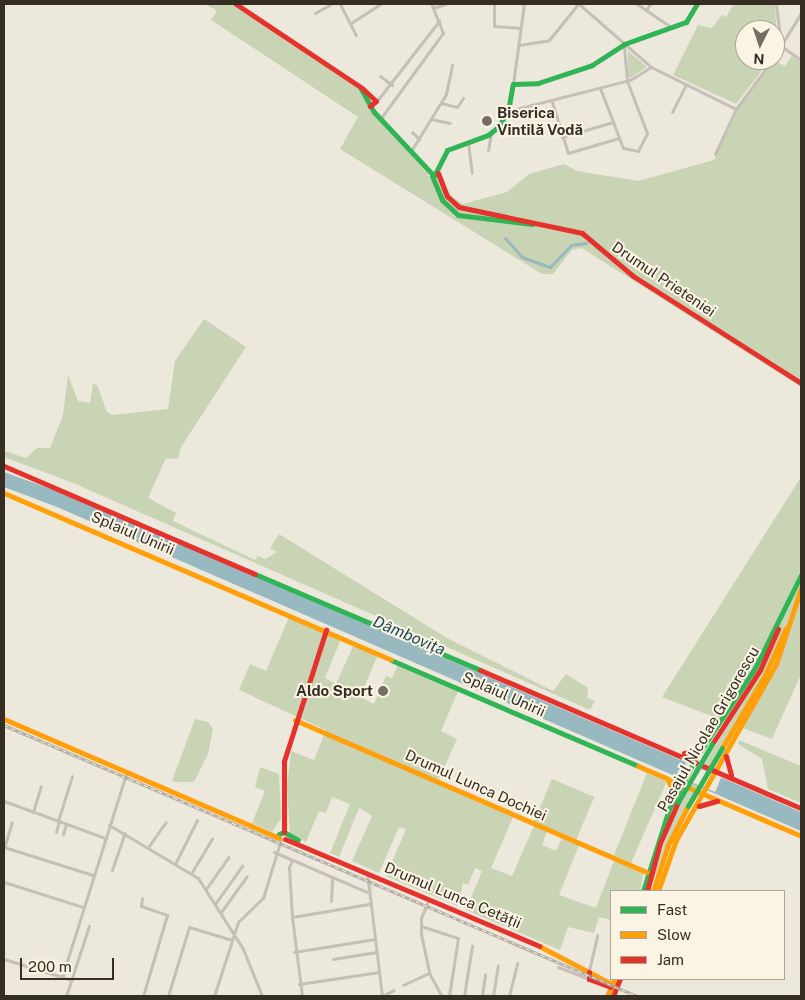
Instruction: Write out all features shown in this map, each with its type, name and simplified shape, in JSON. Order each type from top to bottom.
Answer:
[{"type":"main road","points":[[236,4],[360,87],[373,102],[380,117],[411,151],[434,172]]},
{"type":"main road","points":[[546,224],[462,216],[446,205],[434,183],[434,172],[447,150],[491,133],[508,111],[513,84],[538,83],[589,67],[624,44],[688,21],[697,4]]},
{"type":"main road","name":"Drumul Prieteniei","points":[[434,172],[446,196],[459,207],[582,233],[633,276],[801,384]]},
{"type":"main road","name":"Splaiul Unirii","points":[[4,466],[673,750],[801,808]]},
{"type":"main road","name":"Splaiul Unirii","points":[[4,493],[801,836]]},
{"type":"main road","points":[[658,890],[672,848],[718,770],[780,655],[789,610],[801,575]]},
{"type":"main road","points":[[642,890],[647,872],[681,784],[749,679],[801,588]]},
{"type":"main road","name":"Pasajul Nicolae Grigorescu","points":[[647,890],[660,843],[676,800],[760,670],[789,610]]},
{"type":"main road","name":"Pasajul Nicolae Grigorescu","points":[[653,890],[668,845],[688,806],[771,663],[789,610]]},
{"type":"main road","points":[[282,834],[282,772],[296,720],[326,630]]},
{"type":"main road","name":"Drumul Lunca Cetății","points":[[4,719],[127,771],[265,834],[282,834],[572,960],[589,972],[613,983]]},
{"type":"main road","name":"Drumul Lunca Dochiei","points":[[296,720],[647,872]]},
{"type":"main road","points":[[673,750],[692,754],[704,746]]},
{"type":"main road","points":[[726,755],[727,767],[733,777]]},
{"type":"main road","points":[[666,778],[674,788],[676,800]]},
{"type":"main road","points":[[694,810],[704,802],[720,801]]},
{"type":"main road","points":[[589,972],[589,979],[613,983],[607,996]]},
{"type":"main road","points":[[613,996],[620,980]]},
{"type":"street","points":[[315,12],[331,4]]},
{"type":"street","points":[[341,4],[356,35]]},
{"type":"street","points":[[351,23],[380,4]]},
{"type":"street","points":[[380,117],[443,33],[432,6],[444,4]]},
{"type":"street","points":[[494,4],[494,26],[521,28]]},
{"type":"street","points":[[513,84],[524,4]]},
{"type":"street","points":[[519,45],[549,40],[578,4],[651,67],[736,108]]},
{"type":"street","points":[[637,4],[672,28]]},
{"type":"street","points":[[646,10],[650,4]]},
{"type":"street","points":[[776,4],[778,20]]},
{"type":"street","points":[[785,38],[801,13]]},
{"type":"street","points":[[373,102],[392,84],[439,21]]},
{"type":"street","points":[[600,88],[619,138],[627,151],[640,150],[647,133],[627,81],[624,44]]},
{"type":"street","points":[[785,49],[801,60]]},
{"type":"street","points":[[411,151],[441,103],[450,83],[452,65]]},
{"type":"street","points":[[508,111],[552,102],[627,81],[651,67]]},
{"type":"street","points":[[715,154],[736,108],[764,70]]},
{"type":"street","points":[[380,76],[392,84]]},
{"type":"street","points":[[672,112],[686,84]]},
{"type":"street","points":[[441,103],[457,107],[463,98]]},
{"type":"street","points":[[552,102],[567,152],[619,138]]},
{"type":"street","points":[[431,119],[450,123]]},
{"type":"street","points":[[562,137],[613,122]]},
{"type":"street","points":[[412,132],[419,139]]},
{"type":"street","points":[[488,150],[491,133]]},
{"type":"street","points":[[468,141],[472,173]]},
{"type":"street","points":[[62,977],[127,771]]},
{"type":"street","points":[[56,832],[72,776]]},
{"type":"street","points":[[33,812],[41,786]]},
{"type":"street","points":[[4,801],[105,838]]},
{"type":"street","points":[[176,862],[197,820]]},
{"type":"street","points":[[12,822],[4,848],[93,875]]},
{"type":"street","points":[[149,846],[166,822]]},
{"type":"street","points":[[63,834],[66,824]]},
{"type":"street","points":[[109,825],[125,832],[192,872],[206,889],[233,934],[262,996]]},
{"type":"street","points":[[112,870],[125,832]]},
{"type":"street","points":[[214,996],[233,934],[241,916],[264,898],[274,852],[282,834]]},
{"type":"street","points":[[192,872],[212,839]]},
{"type":"street","points":[[274,852],[332,879],[368,893]]},
{"type":"street","points":[[206,889],[228,857]]},
{"type":"street","points":[[292,860],[289,867],[294,952],[302,996]]},
{"type":"street","points":[[215,904],[242,866]]},
{"type":"street","points":[[367,872],[368,893],[382,996],[394,990]]},
{"type":"street","points":[[220,912],[247,876]]},
{"type":"street","points":[[331,901],[332,879]]},
{"type":"street","points":[[4,882],[83,907]]},
{"type":"street","points":[[142,898],[141,906],[167,915],[143,996]]},
{"type":"street","points":[[421,926],[458,938],[450,996],[441,995],[429,973],[421,926],[429,898]]},
{"type":"street","points":[[292,917],[370,904]]},
{"type":"street","points":[[66,996],[89,926]]},
{"type":"street","points":[[168,996],[189,927],[232,940]]},
{"type":"street","points":[[589,972],[597,935]]},
{"type":"street","points":[[294,952],[375,939]]},
{"type":"street","points":[[464,996],[472,946]]},
{"type":"street","points":[[333,959],[376,952]]},
{"type":"street","points":[[4,959],[72,980]]},
{"type":"street","points":[[509,996],[516,963]]},
{"type":"street","points":[[492,996],[498,965]]},
{"type":"street","points":[[558,967],[589,979]]},
{"type":"street","points":[[300,984],[379,972]]},
{"type":"street","points":[[403,985],[429,973]]},
{"type":"street","points":[[482,996],[485,974]]},
{"type":"green space","points":[[205,4],[234,4],[356,86],[366,96],[369,109],[426,168],[431,181],[436,181],[439,170],[451,196],[463,204],[507,192],[529,174],[564,164],[577,171],[638,181],[714,160],[739,107],[766,70],[785,70],[785,66],[792,56],[801,62],[801,387],[582,248],[572,250],[553,274],[542,274],[340,149],[358,117],[211,20],[217,11]]},
{"type":"green space","points":[[734,4],[775,4],[776,20],[735,20],[735,70],[762,70],[736,104],[673,75],[698,25],[712,28],[722,15],[726,17]]},
{"type":"green space","points":[[628,51],[647,67],[630,78],[628,77]]},
{"type":"green space","points":[[204,319],[246,347],[181,447],[178,459],[166,458],[148,498],[176,513],[173,521],[255,560],[258,556],[265,559],[277,552],[270,548],[279,534],[447,638],[553,691],[566,674],[588,688],[587,698],[595,701],[590,710],[73,483],[4,457],[4,451],[26,458],[37,448],[50,448],[63,415],[68,375],[78,401],[90,403],[93,384],[97,385],[107,412],[112,415],[168,409],[175,361]]},
{"type":"green space","points":[[801,477],[801,674],[772,739],[734,725],[673,831],[649,890],[672,818],[729,723],[662,697]]},
{"type":"green space","points":[[289,617],[341,639],[325,678],[336,684],[354,644],[378,655],[360,697],[374,704],[386,676],[392,678],[399,663],[459,689],[441,731],[457,739],[437,784],[513,817],[491,868],[512,876],[534,826],[547,832],[542,845],[556,851],[562,838],[579,845],[559,895],[596,908],[614,861],[643,874],[640,890],[610,890],[610,920],[599,917],[594,933],[568,927],[560,950],[466,910],[482,871],[475,868],[468,885],[463,883],[458,906],[386,876],[406,829],[399,827],[379,873],[352,861],[372,816],[359,808],[339,857],[330,853],[350,804],[332,797],[326,813],[319,811],[306,842],[290,834],[287,786],[291,751],[314,760],[326,730],[239,690],[250,664],[266,671]]},
{"type":"green space","points":[[195,719],[208,722],[213,729],[208,754],[194,782],[172,781]]},
{"type":"green space","points":[[739,740],[801,766],[801,803],[768,789],[762,759],[738,744]]},
{"type":"green space","points":[[260,767],[279,774],[281,818],[272,832],[252,823],[265,791],[255,787]]},
{"type":"green space","points":[[647,773],[667,781],[631,863],[614,855]]},
{"type":"green space","points":[[552,779],[594,797],[576,839],[534,821]]},
{"type":"water","points":[[4,472],[67,495],[801,812],[801,831],[57,507],[4,487]]},
{"type":"pier","points":[[686,763],[721,777],[715,792],[680,778]]},
{"type":"waterway","points":[[505,238],[522,257],[550,267],[571,245],[586,243]]},
{"type":"railway","points":[[4,725],[637,996]]},
{"type":"traffic: fast","points":[[360,87],[374,112],[434,176],[447,150],[488,135],[498,127],[508,111],[513,84],[538,83],[592,65],[624,44],[686,22],[697,4]]},
{"type":"traffic: fast","points":[[432,176],[442,200],[458,215],[532,224]]},
{"type":"traffic: fast","points":[[255,574],[480,670]]},
{"type":"traffic: fast","points":[[643,890],[669,809],[697,756],[755,668],[801,575]]},
{"type":"traffic: fast","points":[[391,660],[638,766]]},
{"type":"traffic: fast","points":[[678,802],[712,744]]},
{"type":"traffic: fast","points":[[688,806],[722,748]]},
{"type":"traffic: fast","points":[[279,834],[284,832],[298,840]]},
{"type":"traffic: slow","points":[[4,493],[391,660]]},
{"type":"traffic: slow","points":[[658,890],[676,840],[776,664],[801,588]]},
{"type":"traffic: slow","points":[[722,748],[765,675],[786,628]]},
{"type":"traffic: slow","points":[[4,719],[279,838]]},
{"type":"traffic: slow","points":[[295,720],[647,872]]},
{"type":"traffic: slow","points":[[638,766],[801,836]]},
{"type":"traffic: slow","points":[[668,780],[675,796]]},
{"type":"traffic: slow","points":[[653,890],[668,845],[688,806]]},
{"type":"traffic: slow","points":[[539,946],[612,984]]},
{"type":"traffic: slow","points":[[607,996],[615,980]]},
{"type":"traffic: jam","points":[[236,4],[362,88],[376,101],[370,106]]},
{"type":"traffic: jam","points":[[438,173],[447,196],[459,207],[582,233],[633,276],[801,383]]},
{"type":"traffic: jam","points":[[4,466],[255,574]]},
{"type":"traffic: jam","points":[[712,744],[760,670],[778,629]]},
{"type":"traffic: jam","points":[[284,832],[284,761],[326,630]]},
{"type":"traffic: jam","points":[[480,670],[801,808]]},
{"type":"traffic: jam","points":[[684,753],[700,750]]},
{"type":"traffic: jam","points":[[726,756],[731,775]]},
{"type":"traffic: jam","points":[[699,806],[717,801]]},
{"type":"traffic: jam","points":[[647,890],[660,843],[678,802]]},
{"type":"traffic: jam","points":[[285,839],[539,946]]},
{"type":"traffic: jam","points":[[589,972],[589,979],[611,987]]},
{"type":"traffic: jam","points":[[613,996],[620,980]]},
{"type":"place","name":"Biserica Vintilă Vodă","points":[[487,121]]},
{"type":"place","name":"Aldo Sport","points":[[383,691]]},
{"type":"water label","name":"Dâmbovița","points":[[409,636]]}]
